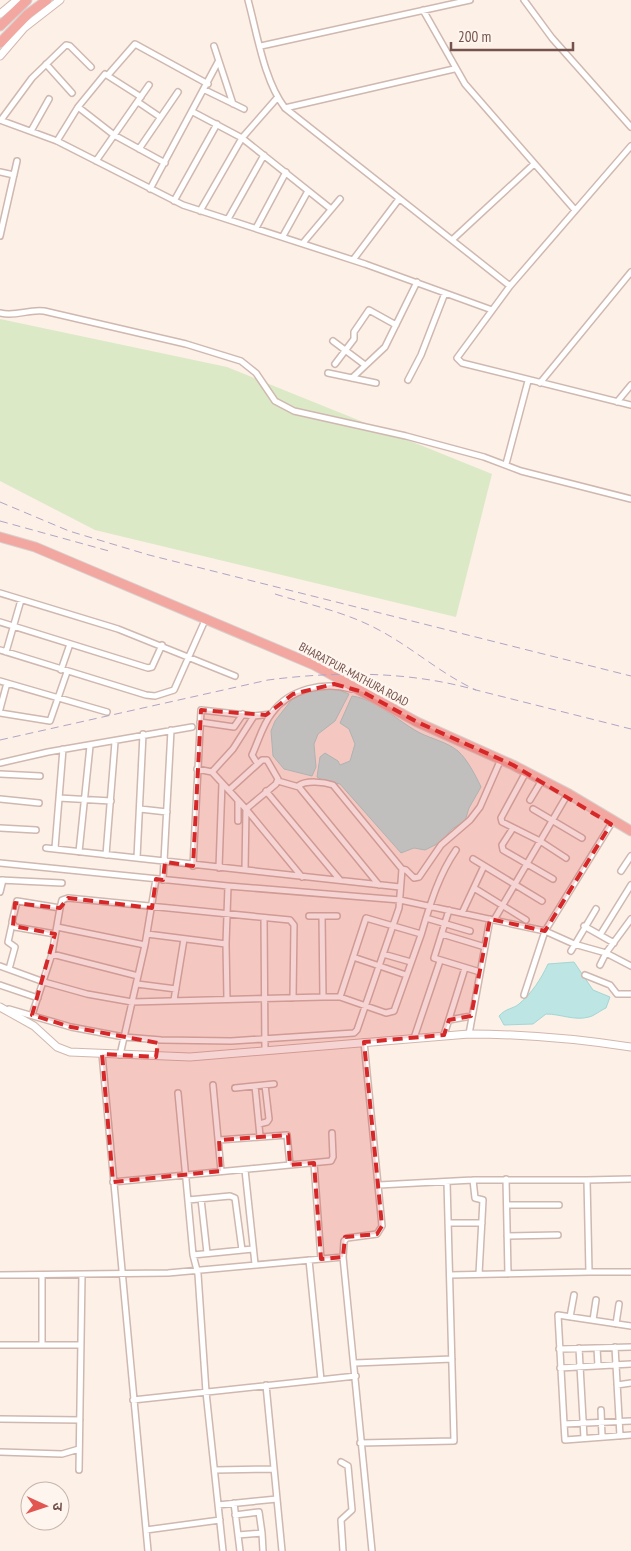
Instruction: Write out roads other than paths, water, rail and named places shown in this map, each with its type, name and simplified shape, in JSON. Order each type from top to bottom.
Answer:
[{"type":"highway","points":[[0,26],[27,0]]},
{"type":"highway","points":[[0,43],[28,14],[47,0]]},
{"type":"highway","name":"BHARATPUR-MATHURA ROAD","points":[[0,537],[35,547],[314,665],[416,722],[501,759],[542,780],[631,836]]},
{"type":"highway","name":"BHARATPUR-MATHURA ROAD","points":[[564,794],[569,794],[631,830]]},
{"type":"street","points":[[0,13],[17,0]]},
{"type":"street","points":[[0,56],[28,24],[60,0]]},
{"type":"street","points":[[248,0],[277,98],[285,108],[510,286]]},
{"type":"street","points":[[261,46],[470,0]]},
{"type":"street","points":[[524,0],[552,38],[631,127]]},
{"type":"street","points":[[422,10],[454,69],[469,90],[575,210]]},
{"type":"street","points":[[57,140],[78,106],[103,76],[108,74],[135,44],[208,84]]},
{"type":"street","points":[[91,67],[67,45],[32,78],[1,120],[57,140],[174,201],[200,211],[283,236],[492,310]]},
{"type":"street","points":[[214,46],[233,104]]},
{"type":"street","points":[[150,189],[205,90],[218,62]]},
{"type":"street","points":[[46,64],[72,93]]},
{"type":"street","points":[[285,108],[454,69]]},
{"type":"street","points":[[108,74],[160,117]]},
{"type":"street","points":[[96,161],[149,85]]},
{"type":"street","points":[[205,90],[244,109]]},
{"type":"street","points":[[139,149],[178,92]]},
{"type":"street","points":[[200,211],[242,138],[277,98]]},
{"type":"street","points":[[31,131],[49,99]]},
{"type":"street","points":[[78,106],[114,135],[165,163]]},
{"type":"street","points":[[193,112],[242,138],[331,210]]},
{"type":"street","points":[[174,201],[217,124]]},
{"type":"street","points":[[631,146],[510,286],[457,358],[462,362],[528,381],[631,405]]},
{"type":"street","points":[[228,219],[264,156]]},
{"type":"street","points":[[0,236],[16,161]]},
{"type":"street","points":[[452,240],[534,164]]},
{"type":"street","points":[[0,172],[14,175]]},
{"type":"street","points":[[256,228],[286,172]]},
{"type":"street","points":[[283,236],[308,191]]},
{"type":"street","points":[[303,243],[340,199]]},
{"type":"street","points":[[353,260],[399,199]]},
{"type":"street","points":[[0,209],[6,211]]},
{"type":"street","points":[[540,383],[631,272]]},
{"type":"street","points":[[352,378],[381,352],[417,282]]},
{"type":"street","points":[[408,380],[421,355],[444,293]]},
{"type":"street","points":[[335,364],[354,339],[354,332],[369,310],[396,325]]},
{"type":"street","points":[[0,313],[17,315],[30,311],[44,311],[186,344],[245,363],[256,373],[275,401],[285,408],[406,436],[506,464],[522,471],[631,499]]},
{"type":"street","points":[[333,341],[366,365]]},
{"type":"street","points":[[328,373],[376,383]]},
{"type":"street","points":[[506,464],[528,381]]},
{"type":"street","points":[[617,402],[631,385]]},
{"type":"street","points":[[0,593],[118,629],[162,645],[234,676]]},
{"type":"street","points":[[21,600],[3,651],[67,672],[155,696],[172,692],[206,618]]},
{"type":"street","points":[[0,622],[148,668],[152,667],[162,645]]},
{"type":"street","points":[[61,670],[70,644]]},
{"type":"street","points":[[0,713],[50,721],[67,672]]},
{"type":"street","points":[[0,681],[107,712]]},
{"type":"street","points":[[0,709],[7,683]]},
{"type":"street","points":[[257,763],[252,755],[271,714],[293,694],[334,684],[363,692]]},
{"type":"street","points":[[193,866],[197,768],[202,709],[254,716],[271,714]]},
{"type":"street","points":[[200,722],[234,727],[243,714]]},
{"type":"street","points":[[212,772],[233,749],[254,716]]},
{"type":"street","points":[[0,763],[63,749],[115,742],[144,734],[192,727]]},
{"type":"street","points":[[163,880],[171,730]]},
{"type":"street","points":[[138,858],[144,734]]},
{"type":"street","points":[[106,856],[115,742]]},
{"type":"street","points":[[79,852],[90,746]]},
{"type":"street","points":[[55,848],[63,749]]},
{"type":"street","points":[[229,790],[257,763],[267,760],[278,781],[298,786],[312,782],[334,785],[402,869],[406,870],[414,878],[419,877],[441,845],[470,820],[480,807],[501,759]]},
{"type":"street","points":[[197,768],[212,772],[303,877]]},
{"type":"street","points":[[526,772],[501,818],[502,822],[540,841],[566,858]]},
{"type":"street","points":[[0,774],[40,776]]},
{"type":"street","points":[[530,800],[542,780]]},
{"type":"street","points":[[245,870],[246,809],[278,781]]},
{"type":"street","points":[[219,868],[222,783]]},
{"type":"street","points":[[298,786],[378,885]]},
{"type":"street","points":[[266,792],[340,880]]},
{"type":"street","points":[[469,1034],[471,1016],[492,919],[540,841],[564,794]]},
{"type":"street","points":[[59,798],[111,801]]},
{"type":"street","points":[[0,799],[39,803]]},
{"type":"street","points":[[238,800],[238,821]]},
{"type":"street","points":[[140,809],[167,812]]},
{"type":"street","points":[[533,809],[582,838]]},
{"type":"street","points":[[524,995],[545,931],[611,824]]},
{"type":"street","points":[[0,828],[36,830]]},
{"type":"street","points":[[513,828],[502,847],[553,879]]},
{"type":"street","points":[[46,848],[193,866],[400,887]]},
{"type":"street","points":[[0,966],[44,982],[87,994],[132,1002],[227,998],[340,997],[386,1012],[394,1011],[412,962],[433,891],[456,850]]},
{"type":"street","points":[[621,871],[631,856]]},
{"type":"street","points":[[473,859],[542,901]]},
{"type":"street","points":[[0,863],[163,880],[400,900],[545,931],[574,944],[606,952],[631,966]]},
{"type":"street","points":[[462,913],[484,866]]},
{"type":"street","points":[[354,1043],[354,1033],[366,1005],[393,926],[400,900],[402,869]]},
{"type":"street","points":[[120,1055],[145,945],[156,879]]},
{"type":"street","points":[[0,892],[2,880],[62,883]]},
{"type":"street","points":[[600,935],[631,885]]},
{"type":"street","points":[[227,998],[228,886]]},
{"type":"street","points":[[474,888],[526,920]]},
{"type":"street","points":[[32,1015],[52,954],[62,900],[68,898],[152,908],[290,920],[293,923],[293,998]]},
{"type":"street","points":[[9,969],[16,950],[8,942],[16,901],[60,908]]},
{"type":"street","points":[[571,951],[584,926],[596,909]]},
{"type":"street","points":[[449,910],[434,956],[440,961],[480,972]]},
{"type":"street","points":[[310,916],[337,916]]},
{"type":"street","points":[[322,916],[323,997]]},
{"type":"street","points":[[264,918],[263,998],[265,1050]]},
{"type":"street","points":[[340,997],[366,918],[421,934]]},
{"type":"street","points":[[426,918],[470,931]]},
{"type":"street","points":[[600,965],[606,952],[631,919]]},
{"type":"street","points":[[12,924],[20,928],[55,934]]},
{"type":"street","points":[[584,926],[614,943]]},
{"type":"street","points":[[57,927],[145,945]]},
{"type":"street","points":[[147,934],[226,944]]},
{"type":"street","points":[[442,934],[485,947]]},
{"type":"street","points":[[174,1000],[184,940]]},
{"type":"street","points":[[52,954],[138,976]]},
{"type":"street","points":[[383,954],[412,962]]},
{"type":"street","points":[[353,956],[406,975]]},
{"type":"street","points":[[414,1038],[440,961]]},
{"type":"street","points":[[444,1035],[465,968]]},
{"type":"street","points":[[585,974],[610,985],[617,994],[631,994]]},
{"type":"street","points":[[137,984],[176,989]]},
{"type":"street","points":[[0,985],[38,998]]},
{"type":"street","points":[[3,1008],[71,1027],[124,1037],[208,1042],[354,1033]]},
{"type":"street","points":[[3,1008],[34,1026],[62,1050],[102,1054],[190,1057],[469,1034],[504,1034],[578,1040],[631,1047]]},
{"type":"street","points":[[449,1020],[471,1016]]},
{"type":"street","points":[[364,1042],[381,1231],[377,1234],[347,1238],[344,1241],[343,1256],[372,1551]]},
{"type":"street","points":[[102,1054],[148,1551]]},
{"type":"street","points":[[235,1088],[274,1084]]},
{"type":"street","points":[[213,1085],[222,1171]]},
{"type":"street","points":[[259,1124],[267,1122],[269,1119],[265,1085]]},
{"type":"street","points":[[255,1086],[260,1136]]},
{"type":"street","points":[[178,1093],[193,1255],[197,1269],[206,1392],[223,1551]]},
{"type":"street","points":[[113,1182],[332,1160],[332,1133]]},
{"type":"street","points":[[218,1140],[260,1136],[288,1136],[290,1165]]},
{"type":"street","points":[[314,1163],[322,1259]]},
{"type":"street","points":[[245,1170],[255,1264]]},
{"type":"street","points":[[378,1185],[474,1180],[631,1179]]},
{"type":"street","points":[[474,1180],[475,1198],[483,1200],[479,1274]]},
{"type":"street","points":[[506,1180],[508,1274]]},
{"type":"street","points":[[587,1180],[589,1272]]},
{"type":"street","points":[[360,1442],[454,1441],[447,1182]]},
{"type":"street","points":[[188,1200],[230,1196],[235,1198],[242,1250]]},
{"type":"street","points":[[201,1199],[207,1253]]},
{"type":"street","points":[[506,1206],[559,1205]]},
{"type":"street","points":[[448,1223],[482,1223]]},
{"type":"street","points":[[507,1236],[558,1235]]},
{"type":"street","points":[[193,1255],[253,1249]]},
{"type":"street","points":[[0,1275],[168,1273],[343,1256]]},
{"type":"street","points":[[309,1260],[321,1380]]},
{"type":"street","points":[[450,1274],[631,1272]]},
{"type":"street","points":[[42,1275],[42,1345]]},
{"type":"street","points":[[79,1470],[82,1275]]},
{"type":"street","points":[[570,1317],[574,1295]]},
{"type":"street","points":[[593,1320],[596,1300]]},
{"type":"street","points":[[616,1324],[618,1304]]},
{"type":"street","points":[[631,1326],[558,1315],[565,1440],[631,1435]]},
{"type":"street","points":[[0,1345],[81,1345]]},
{"type":"street","points":[[615,1347],[620,1436]]},
{"type":"street","points":[[559,1349],[631,1347]]},
{"type":"street","points":[[579,1348],[584,1438]]},
{"type":"street","points":[[597,1348],[598,1366]]},
{"type":"street","points":[[355,1363],[452,1359]]},
{"type":"street","points":[[560,1368],[631,1364]]},
{"type":"street","points":[[133,1400],[356,1376]]},
{"type":"street","points":[[617,1384],[631,1384]]},
{"type":"street","points":[[266,1385],[282,1551]]},
{"type":"street","points":[[601,1410],[602,1437]]},
{"type":"street","points":[[0,1419],[80,1420]]},
{"type":"street","points":[[564,1424],[631,1421]]},
{"type":"street","points":[[0,1452],[62,1454],[79,1449]]},
{"type":"street","points":[[341,1462],[348,1466],[352,1510],[341,1520],[343,1551]]},
{"type":"street","points":[[215,1470],[274,1469]]},
{"type":"street","points":[[218,1505],[277,1499]]},
{"type":"street","points":[[234,1503],[240,1551]]},
{"type":"street","points":[[236,1514],[259,1512],[263,1551]]},
{"type":"street","points":[[146,1530],[220,1520]]},
{"type":"street","points":[[238,1535],[262,1533]]},
{"type":"water","points":[[323,684],[349,694],[335,721],[318,734],[314,744],[316,767],[312,776],[284,769],[273,756],[271,731],[275,721],[300,689]]},
{"type":"water","points":[[352,696],[370,702],[420,733],[454,748],[471,768],[481,787],[469,808],[465,821],[452,829],[441,842],[425,850],[414,848],[401,853],[340,784],[324,781],[317,777],[320,757],[325,753],[338,761],[340,765],[350,761],[355,744],[349,729],[340,723]]},
{"type":"water","points":[[574,962],[593,990],[610,997],[606,1008],[583,1018],[546,1014],[533,1024],[504,1025],[499,1016],[504,1011],[519,1004],[528,995],[548,964]]},
{"type":"railway","points":[[0,502],[69,531],[149,555],[631,676]]},
{"type":"railway","points":[[0,521],[109,551]]},
{"type":"railway","points":[[275,594],[341,614],[366,624],[391,637],[463,684],[476,690],[631,729]]},
{"type":"railway","points":[[0,740],[268,680],[294,677],[373,674],[425,679],[476,690]]}]
